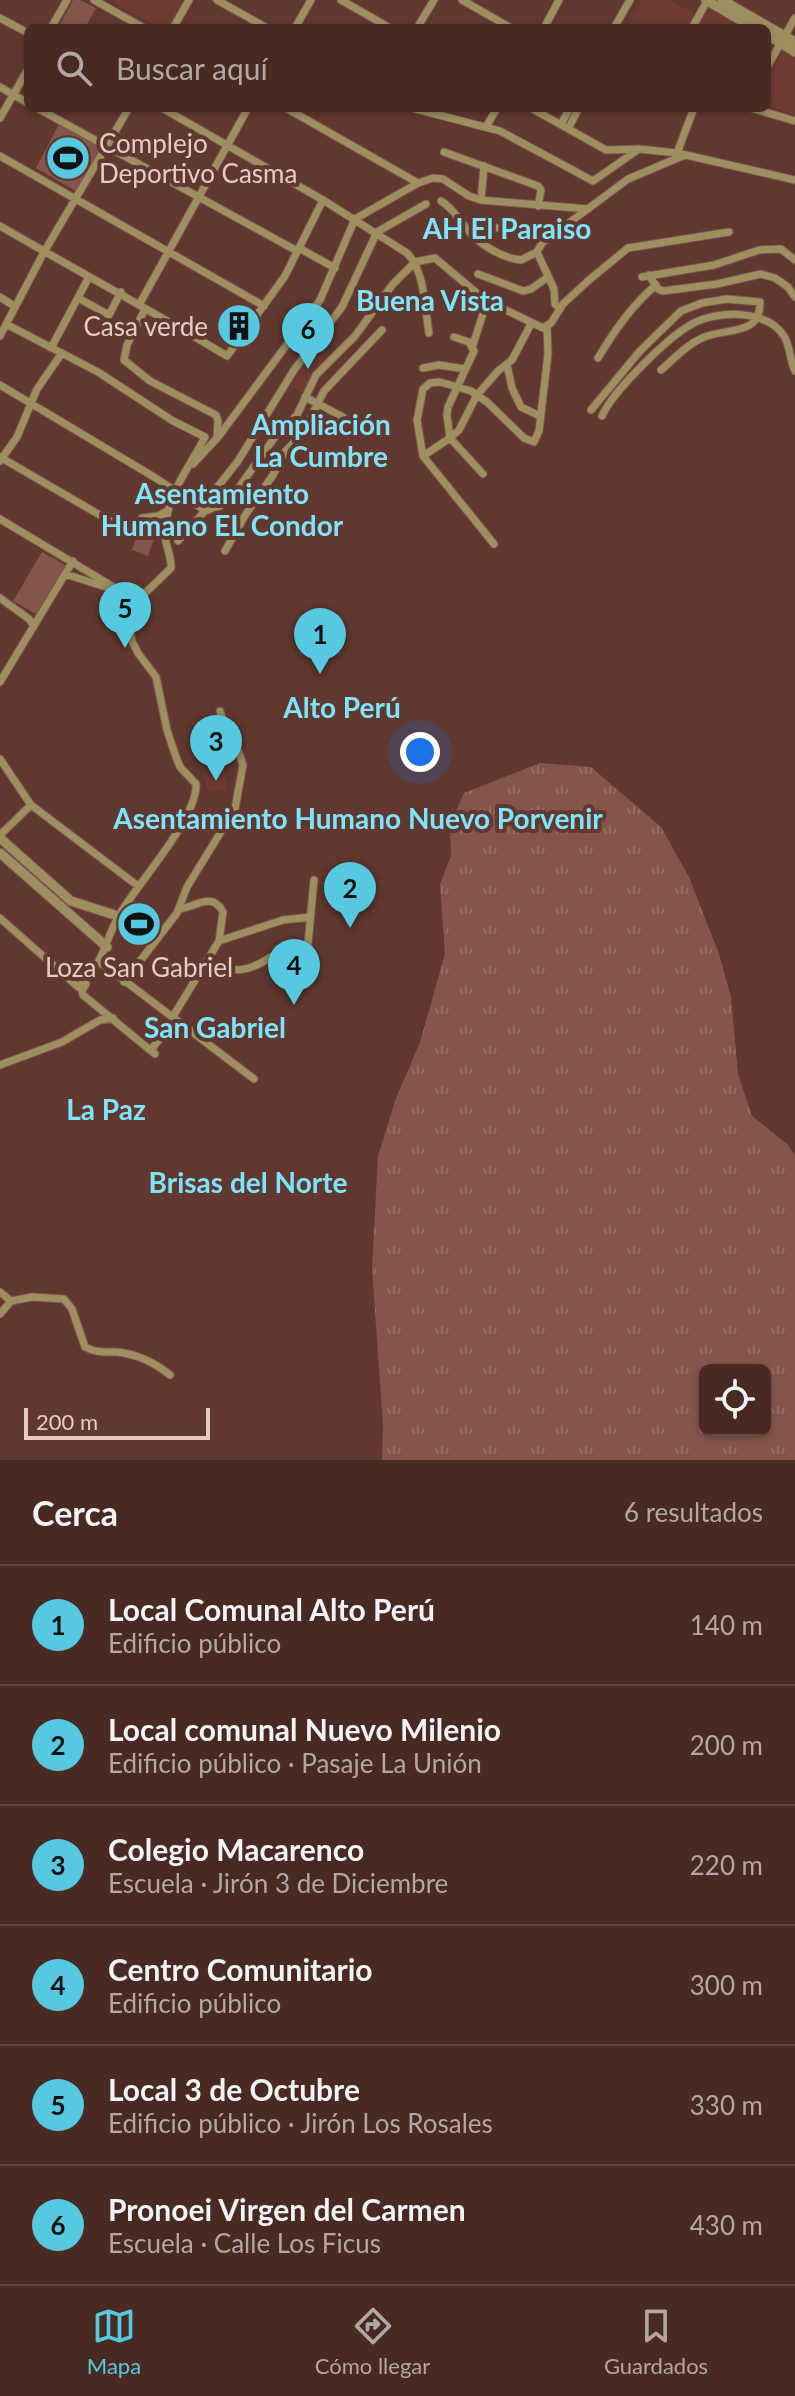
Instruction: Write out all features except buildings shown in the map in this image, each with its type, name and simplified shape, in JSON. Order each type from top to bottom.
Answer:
[{"type":"street","points":[[53,24],[67,0]]},
{"type":"street","points":[[94,0],[137,24]]},
{"type":"street","points":[[175,24],[189,0]]},
{"type":"street","points":[[217,0],[260,24]]},
{"type":"street","points":[[297,24],[311,0]]},
{"type":"street","points":[[341,0],[383,24]]},
{"type":"street","points":[[419,24],[434,0]]},
{"type":"street","points":[[462,0],[504,24]]},
{"type":"street","points":[[546,24],[559,0]]},
{"type":"street","points":[[616,24],[630,0]]},
{"type":"street","points":[[694,24],[707,0],[747,24]]},
{"type":"street","points":[[722,0],[759,24]]},
{"type":"street","points":[[0,18],[24,31]]},
{"type":"street","points":[[771,60],[795,18]]},
{"type":"street","points":[[771,32],[795,52]]},
{"type":"street","points":[[771,36],[795,42]]},
{"type":"street","points":[[0,118],[24,76]]},
{"type":"street","points":[[0,87],[24,101]]},
{"type":"street","points":[[44,112],[335,268]]},
{"type":"street","points":[[0,336],[44,252],[126,112]]},
{"type":"street","points":[[169,112],[397,244],[415,262],[429,333]]},
{"type":"street","points":[[216,439],[216,415],[150,381],[126,364],[124,357],[142,307],[169,251],[246,112]]},
{"type":"street","points":[[293,112],[418,183]]},
{"type":"street","points":[[428,112],[500,131],[593,181],[639,149]]},
{"type":"street","points":[[486,127],[495,112]]},
{"type":"street","points":[[538,112],[606,150],[639,149],[687,154],[795,180]]},
{"type":"street","points":[[564,127],[569,112]]},
{"type":"street","points":[[564,127],[576,112]]},
{"type":"street","points":[[677,153],[692,112]]},
{"type":"street","points":[[765,112],[795,121]]},
{"type":"street","points":[[444,152],[540,188],[538,206]]},
{"type":"street","points":[[441,201],[450,206],[474,238],[500,254],[521,260],[537,252],[542,243],[628,179],[687,154]]},
{"type":"street","points":[[0,156],[264,306]]},
{"type":"street","points":[[481,200],[484,166]]},
{"type":"street","points":[[185,471],[216,439],[320,300],[355,219],[418,183],[433,178],[443,179],[481,200],[588,209]]},
{"type":"street","points":[[0,226],[121,292],[227,356],[285,276],[323,200]]},
{"type":"street","points":[[178,541],[238,461],[294,370],[342,307],[377,232],[426,204]]},
{"type":"street","points":[[487,227],[556,232]]},
{"type":"street","points":[[494,544],[423,456],[417,420],[423,389],[432,383],[457,385],[477,395],[530,442],[537,438],[548,354],[547,327],[560,309],[628,248],[729,232]]},
{"type":"street","points":[[795,260],[781,249],[759,250],[714,265],[646,276],[663,291],[761,274],[775,278],[788,287],[795,297]]},
{"type":"street","points":[[537,252],[554,289],[555,304],[560,309]]},
{"type":"street","points":[[0,385],[203,510],[220,506],[235,493],[275,437],[297,415],[316,375],[355,336],[393,284],[415,262],[435,258],[487,301],[537,327],[547,327]]},
{"type":"street","points":[[478,274],[523,291],[548,277]]},
{"type":"street","points":[[51,348],[89,277]]},
{"type":"street","points":[[598,358],[615,331],[656,285]]},
{"type":"street","points":[[78,298],[109,315],[121,292]]},
{"type":"street","points":[[0,297],[14,306]]},
{"type":"street","points":[[591,410],[640,351],[681,311],[702,303],[727,299],[760,302],[759,318],[748,327],[705,336],[692,343],[661,370]]},
{"type":"street","points":[[483,474],[450,438],[447,415],[457,385],[474,351],[473,345],[487,301]]},
{"type":"street","points":[[602,416],[615,394],[693,323],[727,315],[759,318],[784,336],[795,371]]},
{"type":"street","points":[[6,324],[98,372],[181,425],[205,435],[167,511],[165,545],[171,556],[171,568],[137,601],[129,622],[132,641],[156,677],[167,730],[180,767],[194,780],[197,788],[192,805],[166,850],[118,916],[100,962],[82,993],[153,1052],[219,941],[223,912],[216,903],[207,900],[179,909]]},
{"type":"street","points":[[423,456],[459,430],[477,395],[507,365],[531,324]]},
{"type":"street","points":[[225,551],[284,453],[303,433],[317,404],[335,378],[382,330]]},
{"type":"street","points":[[454,337],[473,345]]},
{"type":"street","points":[[62,353],[46,374],[17,437],[0,459],[129,532],[142,518],[167,511]]},
{"type":"street","points":[[507,365],[512,388],[521,407],[540,416]]},
{"type":"street","points":[[432,383],[433,366]]},
{"type":"street","points":[[423,368],[465,369]]},
{"type":"street","points":[[305,397],[343,417]]},
{"type":"street","points":[[0,519],[137,601]]},
{"type":"street","points":[[1,676],[73,561]]},
{"type":"street","points":[[65,574],[121,591]]},
{"type":"street","points":[[0,598],[34,626]]},
{"type":"street","points":[[124,982],[179,909],[187,887],[235,809],[243,765],[220,711]]},
{"type":"street","points":[[0,759],[31,805],[138,886]]},
{"type":"street","points":[[31,805],[0,836],[71,901],[118,916]]},
{"type":"street","points":[[0,853],[107,947]]},
{"type":"street","points":[[307,954],[314,880]]},
{"type":"street","points":[[219,941],[283,920],[310,917]]},
{"type":"street","points":[[0,918],[78,987],[90,976]]},
{"type":"street","points":[[205,963],[240,971],[271,957],[280,959],[289,953],[303,966],[310,968]]},
{"type":"street","points":[[100,962],[254,1079]]},
{"type":"street","points":[[0,1065],[62,1042],[100,1020],[113,1018]]},
{"type":"street","points":[[0,1292],[11,1301]]},
{"type":"street","points":[[0,1314],[11,1301],[32,1297],[64,1299],[72,1309],[85,1347],[93,1351],[118,1352],[147,1359],[170,1375]]},
{"type":"shaded area","points":[[117,0],[185,0],[170,24],[154,24],[115,3]]},
{"type":"shaded area","points":[[642,0],[670,0],[695,14],[690,24],[630,24]]},
{"type":"shaded area","points":[[709,7],[740,24],[699,24]]},
{"type":"shaded area","points":[[783,49],[795,55],[795,115],[771,107],[771,72]]},
{"type":"shaded area","points":[[316,347],[330,357],[303,394],[287,384]]},
{"type":"shaded area","points":[[225,767],[227,789],[208,791],[203,773]]},
{"type":"green space","points":[[73,0],[96,8],[87,24],[60,24]]},
{"type":"green space","name":"Complejo Deportivo Casma","points":[[59,124],[101,148],[76,191],[36,168]]},
{"type":"green space","points":[[142,521],[158,527],[148,556],[132,550]]},
{"type":"green space","points":[[42,552],[67,566],[38,615],[13,601]]},
{"type":"green space","points":[[540,763],[591,767],[661,827],[689,877],[719,954],[731,997],[738,1074],[752,1116],[787,1144],[795,1155],[795,1460],[382,1460],[383,1425],[372,1269],[378,1156],[395,1101],[420,1042],[445,954],[440,884],[451,856],[450,825],[464,793]]},
{"type":"green space","name":"Loza San Gabriel","points":[[133,905],[153,911],[144,942],[124,937]]},
{"type":"place","name":"Complejo Deportivo Casma","points":[[68,158]]},
{"type":"place","name":"Casa verde","points":[[239,326]]},
{"type":"place","name":"Pronoei Virgen del Carmen","points":[[308,369]]},
{"type":"place","name":"Local 3 de Octubre","points":[[125,648]]},
{"type":"place","name":"Local Comunal Alto Perú","points":[[320,674]]},
{"type":"place","name":"Colegio Macarenco","points":[[216,781]]},
{"type":"place","name":"Loza San Gabriel","points":[[139,924]]},
{"type":"place","name":"Local comunal Nuevo Milenio","points":[[350,928]]},
{"type":"place","name":"Centro Comunitario","points":[[294,1005]]},
{"type":"district","name":"AH El Paraiso","points":[[507,228]]},
{"type":"district","name":"Buena Vista","points":[[430,300]]},
{"type":"district","name":"Ampliación La Cumbre","points":[[321,440]]},
{"type":"district","name":"Asentamiento Humano EL Condor","points":[[222,509]]},
{"type":"district","name":"Alto Perú","points":[[342,707]]},
{"type":"district","name":"Asentamiento Humano Nuevo Porvenir","points":[[358,818]]},
{"type":"district","name":"San Gabriel","points":[[215,1027]]},
{"type":"district","name":"La Paz","points":[[106,1109]]},
{"type":"district","name":"Brisas del Norte","points":[[248,1182]]}]
